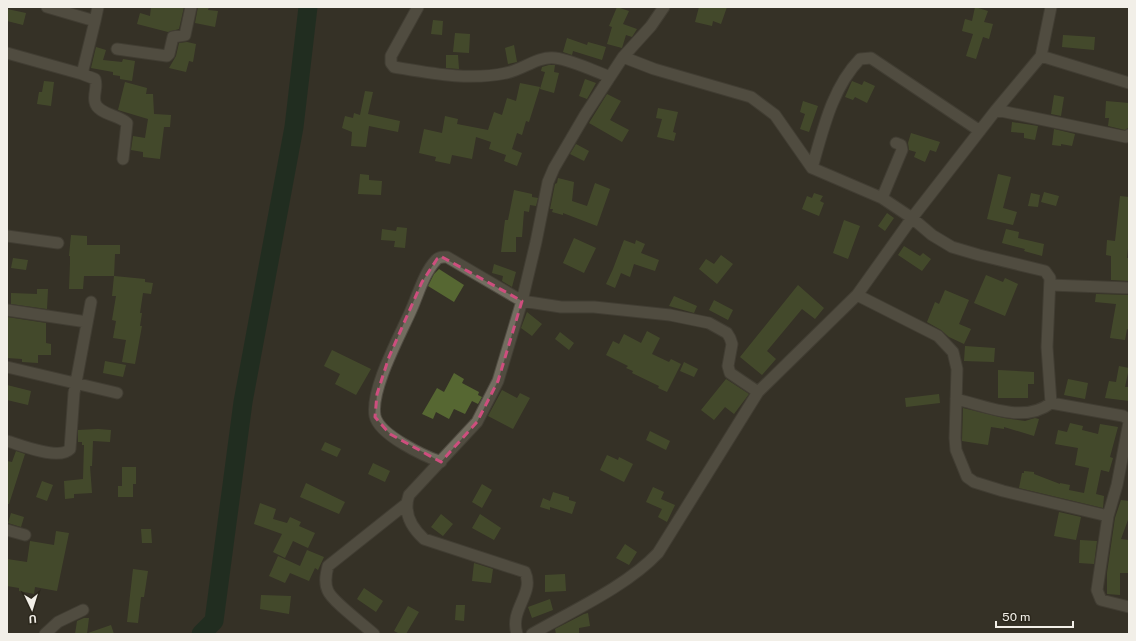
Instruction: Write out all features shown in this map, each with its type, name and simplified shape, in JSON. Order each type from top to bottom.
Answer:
[{"type":"street","points":[[47,7],[95,21]]},
{"type":"street","points":[[82,74],[98,7]]},
{"type":"street","points":[[117,49],[167,56],[169,54],[173,37],[185,35],[191,7]]},
{"type":"street","points":[[418,7],[391,56],[391,63],[394,67],[433,74],[480,76],[506,73],[538,60],[552,58],[610,77]]},
{"type":"street","points":[[374,634],[332,598],[327,590],[326,578],[328,566],[406,504],[409,495],[477,422],[498,381],[522,301],[548,182],[554,168],[585,115],[623,57],[651,26],[664,7]]},
{"type":"street","points":[[532,634],[629,578],[647,566],[658,553],[758,392],[857,295],[912,218],[996,110],[1041,56],[1051,7]]},
{"type":"street","points":[[7,53],[82,74],[95,80],[97,84],[94,102],[98,107],[127,123],[123,159]]},
{"type":"street","points":[[1041,56],[1129,83]]},
{"type":"street","points":[[623,57],[654,69],[750,97],[764,105],[775,115],[812,168],[882,198],[912,218],[932,235],[952,247],[1045,271],[1050,278],[1047,347],[1051,403]]},
{"type":"street","points":[[812,168],[831,105],[846,76],[860,59],[871,58],[980,131]]},
{"type":"street","points":[[996,110],[1126,137],[1129,135]]},
{"type":"street","points":[[882,198],[902,150],[901,145],[896,143]]},
{"type":"street","points":[[7,236],[58,243]]},
{"type":"street","points":[[441,462],[422,455],[390,434],[380,426],[375,416],[377,394],[389,358],[422,282],[437,258],[448,258],[522,301],[561,307],[594,307],[670,315],[709,323],[727,333],[730,338],[732,344],[728,366],[730,373],[758,392]]},
{"type":"street","points":[[1050,285],[1129,288]]},
{"type":"street","points":[[857,295],[938,336],[953,352],[956,360],[956,450],[963,471],[974,482],[1003,491],[1108,516]]},
{"type":"street","points":[[7,441],[46,452],[64,453],[69,451],[75,383],[91,302]]},
{"type":"street","points":[[7,310],[87,322]]},
{"type":"street","points":[[7,368],[117,394]]},
{"type":"street","points":[[956,399],[1020,414],[1042,410],[1051,403],[1123,416],[1128,419],[1128,436],[1108,516],[1097,590],[1101,600],[1129,607]]},
{"type":"street","points":[[406,504],[413,529],[424,538],[524,572],[528,579],[527,589],[515,618],[517,634]]},
{"type":"street","points":[[7,530],[25,534]]},
{"type":"street","points":[[45,634],[58,622],[83,610]]},
{"type":"highlighted area","points":[[442,257],[522,301],[498,381],[477,422],[441,462],[390,434],[375,417],[377,394],[389,357],[422,282],[437,259]]},
{"type":"building","points":[[151,7],[184,7],[179,29],[168,32],[137,24],[140,13],[150,16]]},
{"type":"building","points":[[198,7],[209,7],[208,10],[218,11],[215,27],[195,23]]},
{"type":"building","points":[[617,7],[629,11],[623,24],[637,29],[632,37],[626,35],[622,48],[607,44],[612,27],[609,26]]},
{"type":"building","points":[[699,7],[727,7],[721,24],[713,21],[712,26],[695,22]]},
{"type":"building","points":[[975,7],[988,11],[984,22],[993,24],[989,39],[983,37],[976,59],[966,56],[973,34],[962,31],[965,19],[972,21]]},
{"type":"building","points":[[7,9],[26,13],[23,25],[7,21]]},
{"type":"building","points":[[433,20],[443,21],[442,35],[431,34]]},
{"type":"building","points":[[455,33],[470,34],[469,53],[453,52]]},
{"type":"building","points":[[1063,35],[1095,37],[1094,50],[1062,47]]},
{"type":"building","points":[[567,38],[587,45],[588,42],[606,47],[602,60],[573,51],[572,55],[563,52]]},
{"type":"building","points":[[187,42],[196,44],[193,62],[189,61],[186,72],[169,68],[176,56],[179,43]]},
{"type":"building","points":[[514,45],[517,62],[508,64],[505,48]]},
{"type":"building","points":[[96,47],[106,50],[103,60],[122,62],[123,59],[135,61],[132,81],[120,79],[120,76],[113,75],[113,72],[91,68]]},
{"type":"building","points":[[446,55],[458,55],[459,69],[446,68]]},
{"type":"building","points":[[555,65],[554,72],[559,73],[554,93],[540,89],[545,72],[541,71],[542,67]]},
{"type":"building","points":[[585,79],[596,83],[587,99],[579,96]]},
{"type":"building","points":[[44,81],[54,82],[51,106],[37,104],[39,92],[42,92]]},
{"type":"building","points":[[852,81],[862,85],[864,81],[875,86],[867,103],[855,97],[853,100],[845,97]]},
{"type":"building","points":[[125,82],[147,88],[146,94],[153,94],[154,114],[171,115],[170,127],[164,127],[160,159],[143,157],[143,152],[131,150],[133,136],[145,138],[148,119],[118,110]]},
{"type":"building","points":[[520,83],[540,87],[529,122],[526,121],[522,135],[517,133],[512,149],[522,153],[517,166],[504,161],[506,155],[489,149],[491,142],[476,137],[472,159],[452,155],[450,164],[435,161],[436,157],[419,153],[424,129],[442,133],[445,116],[458,119],[457,124],[488,130],[494,112],[502,115],[507,98],[516,101]]},
{"type":"building","points":[[365,91],[373,92],[368,114],[400,121],[398,132],[369,126],[366,147],[351,146],[352,132],[342,128],[345,116],[353,118],[354,113],[360,115]]},
{"type":"building","points":[[607,94],[621,101],[610,120],[629,130],[622,142],[589,123]]},
{"type":"building","points":[[1054,95],[1064,97],[1061,116],[1051,114]]},
{"type":"building","points":[[803,101],[818,106],[809,132],[800,129],[805,114],[800,112]]},
{"type":"building","points":[[1106,101],[1129,103],[1128,128],[1125,130],[1108,126],[1109,118],[1105,118]]},
{"type":"building","points":[[658,108],[678,112],[673,132],[676,133],[674,141],[657,137],[662,119],[656,118]]},
{"type":"building","points":[[1012,122],[1038,126],[1035,140],[1024,138],[1024,133],[1011,132]]},
{"type":"building","points":[[1054,129],[1075,134],[1072,146],[1061,144],[1061,146],[1052,145]]},
{"type":"building","points":[[911,133],[940,142],[936,152],[930,150],[925,162],[914,157],[916,152],[909,150],[908,143]]},
{"type":"building","points":[[576,144],[589,151],[584,161],[570,154]]},
{"type":"building","points":[[360,174],[369,175],[369,180],[382,181],[381,195],[358,194]]},
{"type":"building","points":[[998,174],[1011,177],[1003,208],[1017,212],[1013,225],[987,219]]},
{"type":"building","points":[[558,178],[574,182],[572,201],[587,206],[595,183],[610,189],[597,226],[563,213],[563,215],[552,212],[553,209],[550,209],[555,184],[557,183]]},
{"type":"building","points":[[514,190],[532,194],[532,197],[538,198],[536,206],[530,205],[529,212],[524,211],[522,237],[516,237],[516,252],[501,252],[505,220],[508,220]]},
{"type":"building","points":[[1044,192],[1059,196],[1056,206],[1041,202]]},
{"type":"building","points":[[814,193],[823,196],[820,201],[824,203],[819,216],[802,209],[807,196],[812,198]]},
{"type":"building","points":[[1031,193],[1040,195],[1038,207],[1028,206]]},
{"type":"building","points":[[1120,196],[1129,197],[1129,239],[1127,258],[1129,258],[1129,281],[1111,280],[1111,256],[1106,255],[1107,240],[1115,241]]},
{"type":"building","points":[[887,213],[894,218],[885,231],[878,226]]},
{"type":"building","points":[[844,220],[860,226],[848,259],[833,253]]},
{"type":"building","points":[[397,227],[407,228],[405,248],[394,247],[395,241],[381,240],[382,229],[396,231]]},
{"type":"building","points":[[1006,229],[1019,232],[1018,238],[1044,244],[1042,256],[1024,251],[1025,249],[1002,243]]},
{"type":"building","points":[[71,235],[87,236],[87,245],[120,245],[120,254],[115,254],[114,276],[84,276],[83,289],[69,289],[69,256]]},
{"type":"building","points":[[574,238],[596,248],[584,273],[563,263]]},
{"type":"building","points":[[624,240],[635,244],[636,240],[645,244],[641,253],[659,260],[655,271],[634,264],[630,277],[621,273],[615,288],[606,284]]},
{"type":"building","points":[[904,246],[920,256],[923,253],[931,259],[922,271],[898,255]]},
{"type":"building","points":[[721,255],[733,264],[717,284],[699,269],[706,259],[714,264]]},
{"type":"building","points":[[13,258],[28,260],[26,270],[11,268]]},
{"type":"building","points":[[494,264],[516,272],[512,287],[502,281],[503,276],[492,273]]},
{"type":"building","points":[[439,269],[464,285],[454,302],[428,286],[434,274]]},
{"type":"building","points":[[986,275],[1003,282],[1005,278],[1018,284],[1005,316],[974,303]]},
{"type":"building","points":[[114,276],[145,279],[145,282],[153,283],[151,294],[143,293],[140,313],[142,313],[140,326],[142,326],[135,364],[122,362],[126,340],[113,338],[116,321],[112,320],[116,296],[112,296]]},
{"type":"building","points":[[798,285],[824,308],[815,319],[802,309],[767,351],[776,359],[762,375],[740,357]]},
{"type":"building","points":[[37,289],[48,289],[47,309],[11,304],[11,293],[37,294]]},
{"type":"building","points":[[945,290],[969,300],[959,324],[971,329],[964,344],[949,337],[941,330],[927,322],[935,302],[939,304]]},
{"type":"building","points":[[1096,294],[1129,295],[1129,330],[1127,329],[1125,340],[1110,338],[1116,304],[1095,302]]},
{"type":"building","points":[[674,296],[697,306],[694,313],[669,306]]},
{"type":"building","points":[[714,300],[733,310],[728,320],[709,310]]},
{"type":"building","points":[[527,312],[542,324],[532,336],[521,328]]},
{"type":"building","points":[[7,317],[46,323],[46,343],[51,344],[51,355],[38,355],[38,363],[22,362],[22,359],[7,358]]},
{"type":"building","points":[[647,331],[660,338],[652,354],[669,362],[671,359],[681,364],[667,392],[658,388],[659,386],[632,373],[633,371],[626,368],[628,366],[606,355],[613,341],[619,344],[624,334],[641,343]]},
{"type":"building","points":[[560,332],[574,343],[569,350],[555,339]]},
{"type":"building","points":[[965,346],[995,348],[994,362],[964,361]]},
{"type":"building","points":[[332,350],[371,369],[356,395],[335,384],[340,374],[324,366]]},
{"type":"building","points":[[105,361],[126,365],[123,377],[103,373]]},
{"type":"building","points":[[684,362],[698,369],[694,377],[680,371]]},
{"type":"building","points":[[1119,366],[1129,368],[1125,387],[1129,387],[1129,401],[1105,398],[1109,381],[1116,382]]},
{"type":"building","points":[[998,370],[1034,372],[1034,384],[1028,384],[1028,398],[998,398]]},
{"type":"building","points":[[454,373],[464,379],[462,383],[479,392],[478,395],[482,397],[478,404],[472,401],[465,414],[454,409],[449,419],[436,412],[433,419],[422,414],[437,388],[444,392]]},
{"type":"building","points":[[726,379],[749,394],[734,414],[725,407],[714,420],[701,410]]},
{"type":"building","points":[[1068,379],[1088,383],[1085,399],[1064,395]]},
{"type":"building","points":[[7,385],[31,391],[28,405],[7,400]]},
{"type":"building","points":[[502,390],[517,398],[520,393],[530,398],[513,429],[488,416]]},
{"type":"building","points":[[939,394],[940,403],[906,407],[905,398]]},
{"type":"building","points":[[963,408],[1004,418],[1025,421],[1035,418],[1039,419],[1034,436],[1004,427],[1004,429],[991,427],[988,445],[962,441]]},
{"type":"building","points":[[1070,423],[1083,426],[1082,430],[1098,434],[1100,424],[1118,427],[1110,457],[1113,458],[1109,472],[1101,470],[1096,494],[1104,496],[1103,508],[1019,488],[1022,473],[1024,473],[1024,471],[1034,472],[1034,474],[1060,484],[1070,485],[1069,490],[1084,493],[1089,468],[1075,465],[1078,448],[1055,444],[1058,430],[1067,432]]},
{"type":"building","points":[[78,430],[111,430],[110,442],[93,441],[92,466],[90,466],[92,493],[74,494],[74,498],[65,499],[64,481],[83,479],[84,445],[82,445],[82,442],[78,442]]},
{"type":"building","points":[[650,431],[670,441],[666,450],[646,440]]},
{"type":"building","points":[[325,442],[341,449],[337,457],[321,450]]},
{"type":"building","points":[[16,451],[25,454],[9,504],[7,504],[7,461],[12,462]]},
{"type":"building","points":[[607,455],[618,460],[619,457],[633,464],[624,482],[600,470]]},
{"type":"building","points":[[373,463],[390,471],[385,482],[368,474]]},
{"type":"building","points":[[122,467],[136,467],[136,484],[133,484],[133,497],[118,497],[118,486],[122,486]]},
{"type":"building","points":[[42,481],[53,485],[47,501],[36,497]]},
{"type":"building","points":[[306,483],[345,502],[339,514],[300,497]]},
{"type":"building","points":[[482,484],[492,490],[482,508],[472,502]]},
{"type":"building","points":[[653,487],[664,492],[661,499],[675,505],[667,522],[658,517],[662,509],[646,502]]},
{"type":"building","points":[[553,492],[569,497],[569,500],[576,502],[572,514],[550,507],[550,510],[540,507],[543,498],[550,501]]},
{"type":"building","points":[[1121,500],[1129,501],[1129,517],[1121,539],[1129,540],[1129,573],[1120,573],[1120,595],[1107,594],[1107,573],[1115,518]]},
{"type":"building","points":[[260,503],[276,509],[273,519],[287,523],[290,517],[301,522],[299,526],[315,533],[308,548],[293,541],[285,558],[273,552],[282,534],[254,524]]},
{"type":"building","points":[[1059,512],[1081,517],[1076,540],[1054,536]]},
{"type":"building","points":[[11,513],[24,517],[21,527],[8,523]]},
{"type":"building","points":[[441,514],[453,524],[443,536],[431,527]]},
{"type":"building","points":[[480,514],[501,528],[494,540],[472,528]]},
{"type":"building","points":[[141,529],[151,529],[152,543],[142,543]]},
{"type":"building","points":[[56,531],[69,533],[57,591],[35,587],[34,594],[19,591],[19,588],[7,586],[7,559],[27,562],[30,541],[54,545]]},
{"type":"building","points":[[1080,540],[1097,541],[1094,564],[1079,563]]},
{"type":"building","points":[[625,544],[637,552],[629,565],[616,558]]},
{"type":"building","points":[[307,550],[324,557],[318,570],[315,568],[309,581],[290,573],[285,583],[269,576],[278,556],[300,566]]},
{"type":"building","points":[[474,563],[493,569],[491,583],[472,581]]},
{"type":"building","points":[[133,569],[148,571],[144,597],[141,597],[138,623],[127,622]]},
{"type":"building","points":[[565,574],[566,591],[545,592],[545,575]]},
{"type":"building","points":[[364,588],[383,601],[376,612],[357,599]]},
{"type":"building","points":[[261,595],[291,596],[289,614],[260,609]]},
{"type":"building","points":[[550,599],[553,610],[532,618],[528,607]]},
{"type":"building","points":[[456,605],[465,605],[464,621],[455,620]]},
{"type":"building","points":[[408,606],[419,612],[406,634],[400,634],[394,631]]},
{"type":"building","points":[[588,613],[590,626],[579,628],[579,634],[556,634],[555,629]]},
{"type":"building","points":[[84,618],[89,618],[87,634],[75,634],[77,621]]},
{"type":"building","points":[[111,625],[114,634],[88,633]]},
{"type":"waterway","points":[[201,634],[214,621],[243,402],[294,127],[308,7]]}]
